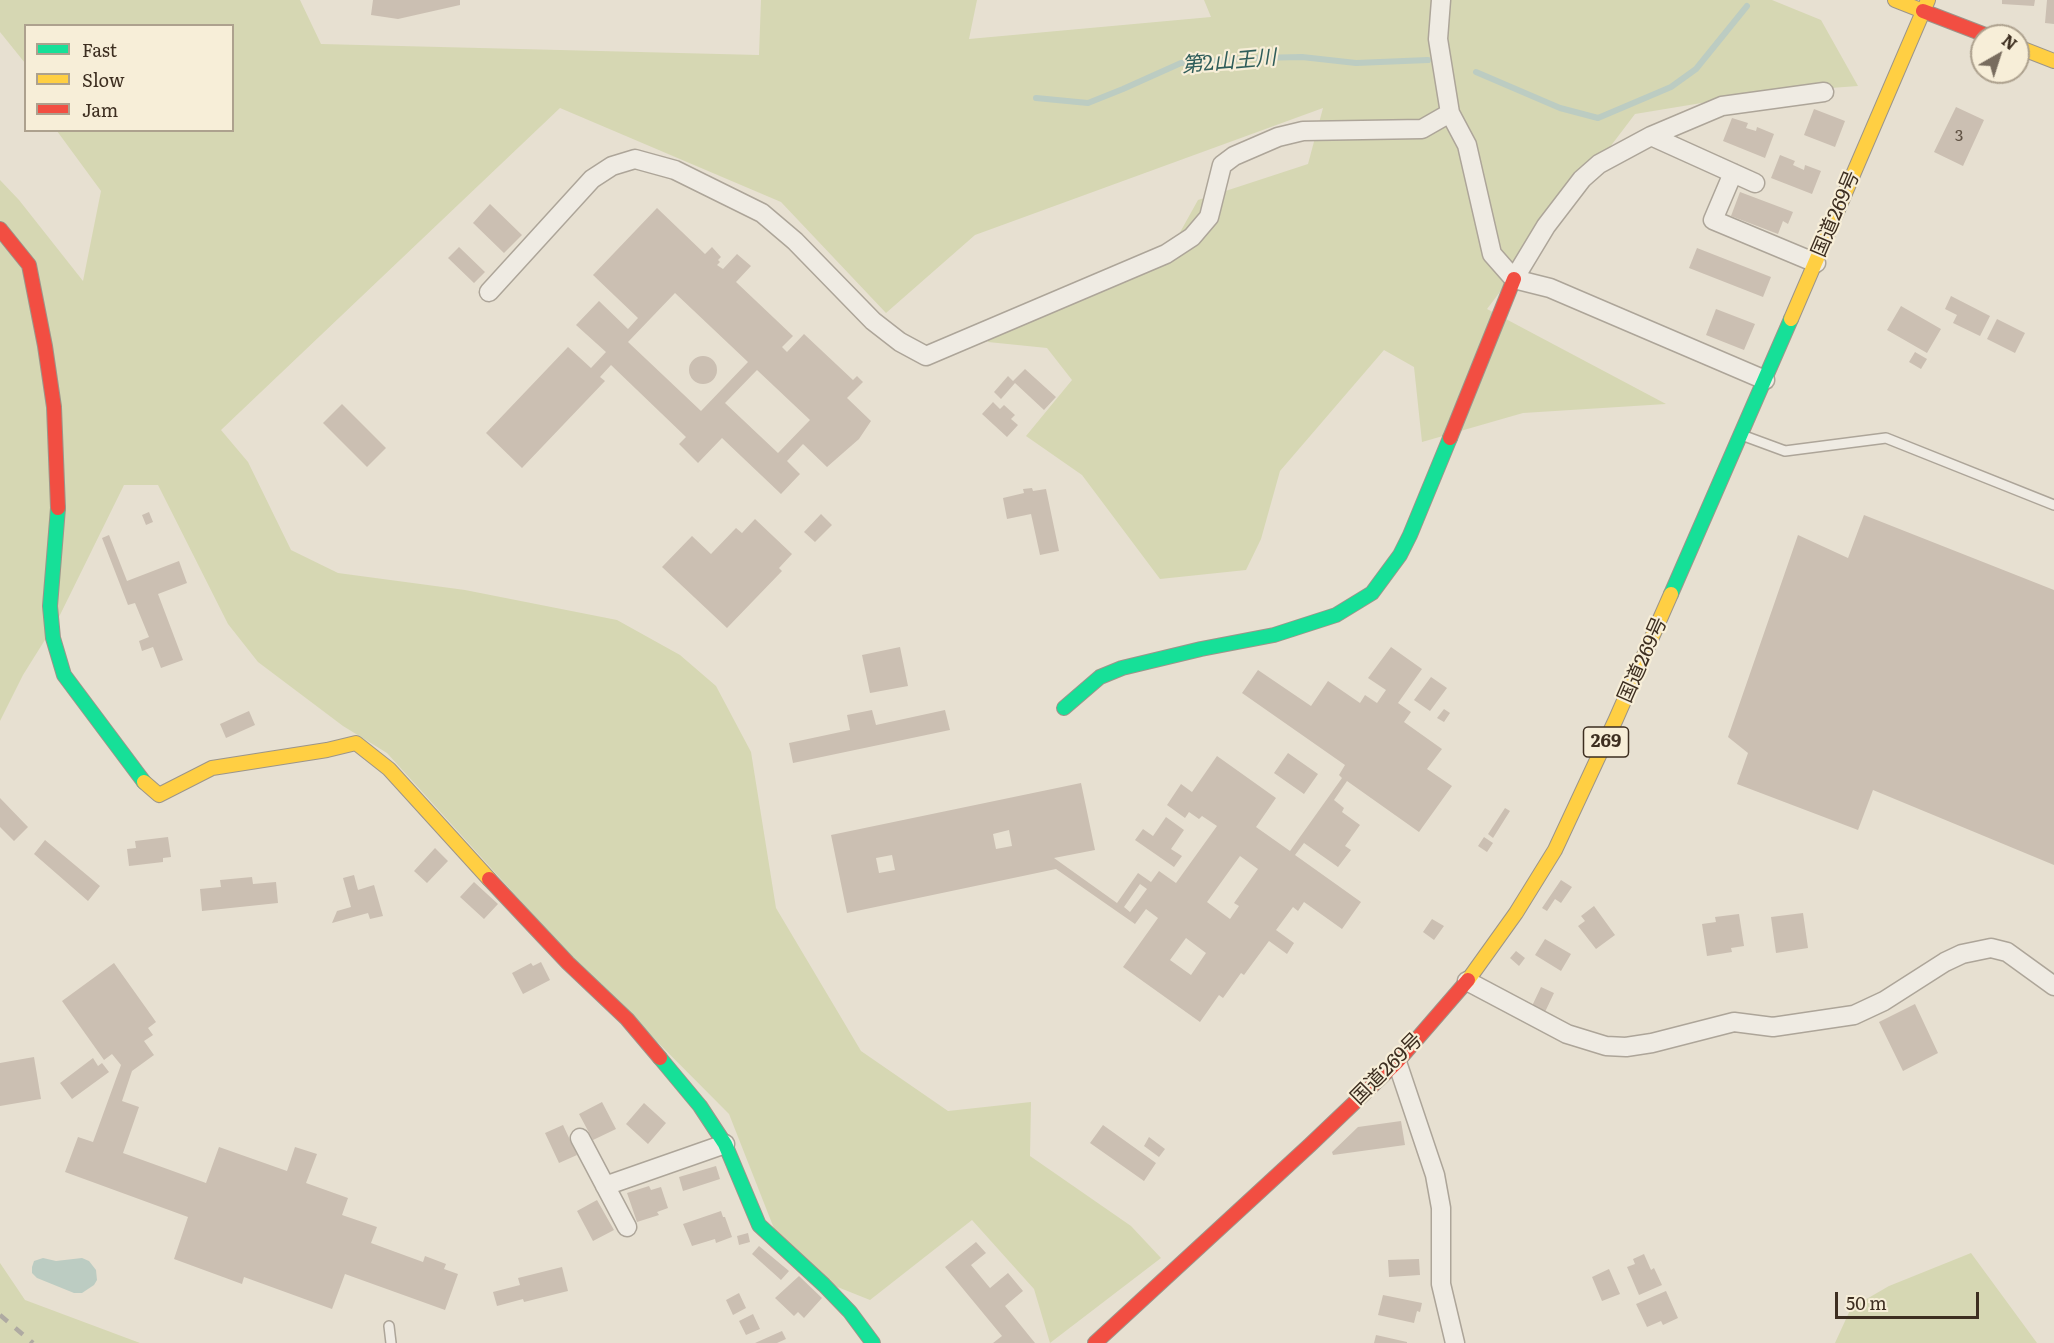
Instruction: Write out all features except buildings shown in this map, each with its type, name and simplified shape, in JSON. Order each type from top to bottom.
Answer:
[{"type":"main road","points":[[1895,0],[1926,6],[1970,27]]},
{"type":"main road","name":"国道269号","points":[[1095,1343],[1397,1062],[1467,981],[1516,914],[1565,829],[1616,719],[1766,380],[1926,6]]},
{"type":"main road","points":[[2030,52],[2054,61]]},
{"type":"main road","points":[[0,229],[29,265],[54,407],[57,516],[50,606],[53,638],[64,675],[144,782],[159,795],[212,768],[327,750],[356,743],[389,770],[513,906],[627,1019],[700,1106],[725,1144],[759,1225],[824,1285],[850,1312],[873,1343]]},
{"type":"main road","points":[[1064,708],[1100,677],[1122,668],[1201,649],[1274,635],[1336,615],[1372,592],[1400,555],[1410,535],[1514,279]]},
{"type":"street","points":[[1441,0],[1438,39],[1450,113],[1467,145],[1492,254],[1514,279],[1550,288],[1766,380]]},
{"type":"street","points":[[1514,279],[1546,226],[1582,179],[1599,164],[1651,136],[1722,106],[1824,92]]},
{"type":"street","points":[[489,292],[592,179],[612,166],[635,159],[675,170],[762,213],[795,241],[873,321],[900,342],[926,356],[1166,254],[1192,237],[1209,217],[1222,165],[1234,156],[1278,137],[1303,131],[1422,129],[1450,113]]},
{"type":"street","points":[[1651,136],[1755,183]]},
{"type":"street","points":[[1733,172],[1713,220],[1816,263]]},
{"type":"street","points":[[1467,981],[1567,1034],[1606,1046],[1626,1047],[1652,1043],[1734,1022],[1773,1027],[1793,1026],[1854,1015],[1884,1002],[1945,962],[1962,954],[1991,948],[2007,952],[2054,986]]},
{"type":"street","points":[[1397,1062],[1435,1175],[1441,1208],[1441,1284],[1455,1343]]},
{"type":"street","points":[[580,1138],[627,1227]]},
{"type":"street","points":[[605,1186],[725,1144]]},
{"type":"lane","points":[[1742,435],[1785,451],[1886,438],[2054,506]]},
{"type":"lane","points":[[389,1326],[391,1343]]},
{"type":"green space","points":[[0,0],[300,0],[321,44],[759,55],[761,0],[977,0],[969,39],[1211,17],[1204,0],[1772,0],[1821,20],[1858,86],[1762,93],[1635,114],[1487,309],[1666,404],[1523,413],[1422,442],[1414,367],[1384,350],[1280,471],[1261,539],[1246,570],[1160,579],[1082,475],[1026,436],[1072,380],[1047,348],[988,342],[990,327],[1173,245],[1198,200],[1308,164],[1323,108],[975,235],[886,313],[781,202],[560,108],[221,430],[248,462],[291,550],[338,573],[465,590],[617,620],[680,655],[716,686],[751,752],[776,908],[861,1051],[948,1111],[1031,1102],[1030,1156],[1131,1226],[1161,1258],[1050,1343],[1034,1289],[972,1220],[870,1300],[825,1282],[775,1231],[729,1114],[556,940],[387,753],[343,726],[258,662],[228,624],[158,485],[124,485],[58,619],[23,675],[0,721],[0,180],[19,200],[83,281],[101,191],[58,132],[234,132],[234,24],[24,24],[24,62],[0,32]]},
{"type":"green space","points":[[1971,1253],[2037,1343],[1835,1343],[1851,1308],[1889,1286]]},
{"type":"green space","points":[[0,1263],[25,1300],[140,1343],[0,1343]]},
{"type":"shaded area","points":[[43,1258],[56,1261],[82,1258],[89,1261],[96,1270],[97,1280],[94,1285],[82,1293],[74,1293],[37,1278],[32,1273],[32,1267],[34,1261]]},
{"type":"waterway","name":"第2山王川","points":[[1476,72],[1560,108],[1598,118],[1671,87],[1696,69],[1747,6]]},
{"type":"waterway","name":"第2山王川","points":[[1036,98],[1088,103],[1181,63],[1302,57],[1356,63],[1428,60]]},
{"type":"railway","points":[[0,1315],[33,1343]]},
{"type":"traffic: fast","points":[[1671,594],[1791,319]]},
{"type":"traffic: fast","points":[[1064,708],[1100,677],[1122,668],[1201,649],[1274,635],[1336,615],[1372,593],[1400,555],[1450,438]]},
{"type":"traffic: fast","points":[[58,508],[50,606],[53,638],[64,675],[144,782]]},
{"type":"traffic: fast","points":[[660,1058],[700,1106],[725,1144],[759,1225],[824,1285],[850,1312],[873,1343]]},
{"type":"traffic: slow","points":[[1895,0],[1923,11]]},
{"type":"traffic: slow","points":[[1791,319],[1928,0]]},
{"type":"traffic: slow","points":[[2030,52],[2054,61]]},
{"type":"traffic: slow","points":[[1468,980],[1516,913],[1555,850],[1671,594]]},
{"type":"traffic: slow","points":[[144,782],[159,795],[212,768],[327,750],[356,743],[389,769],[489,879]]},
{"type":"traffic: jam","points":[[1923,11],[1970,29]]},
{"type":"traffic: jam","points":[[0,229],[29,265],[54,407],[58,508]]},
{"type":"traffic: jam","points":[[1450,438],[1514,279]]},
{"type":"traffic: jam","points":[[489,879],[568,963],[627,1019],[660,1058]]},
{"type":"traffic: jam","points":[[1095,1343],[1397,1062],[1468,980]]}]
